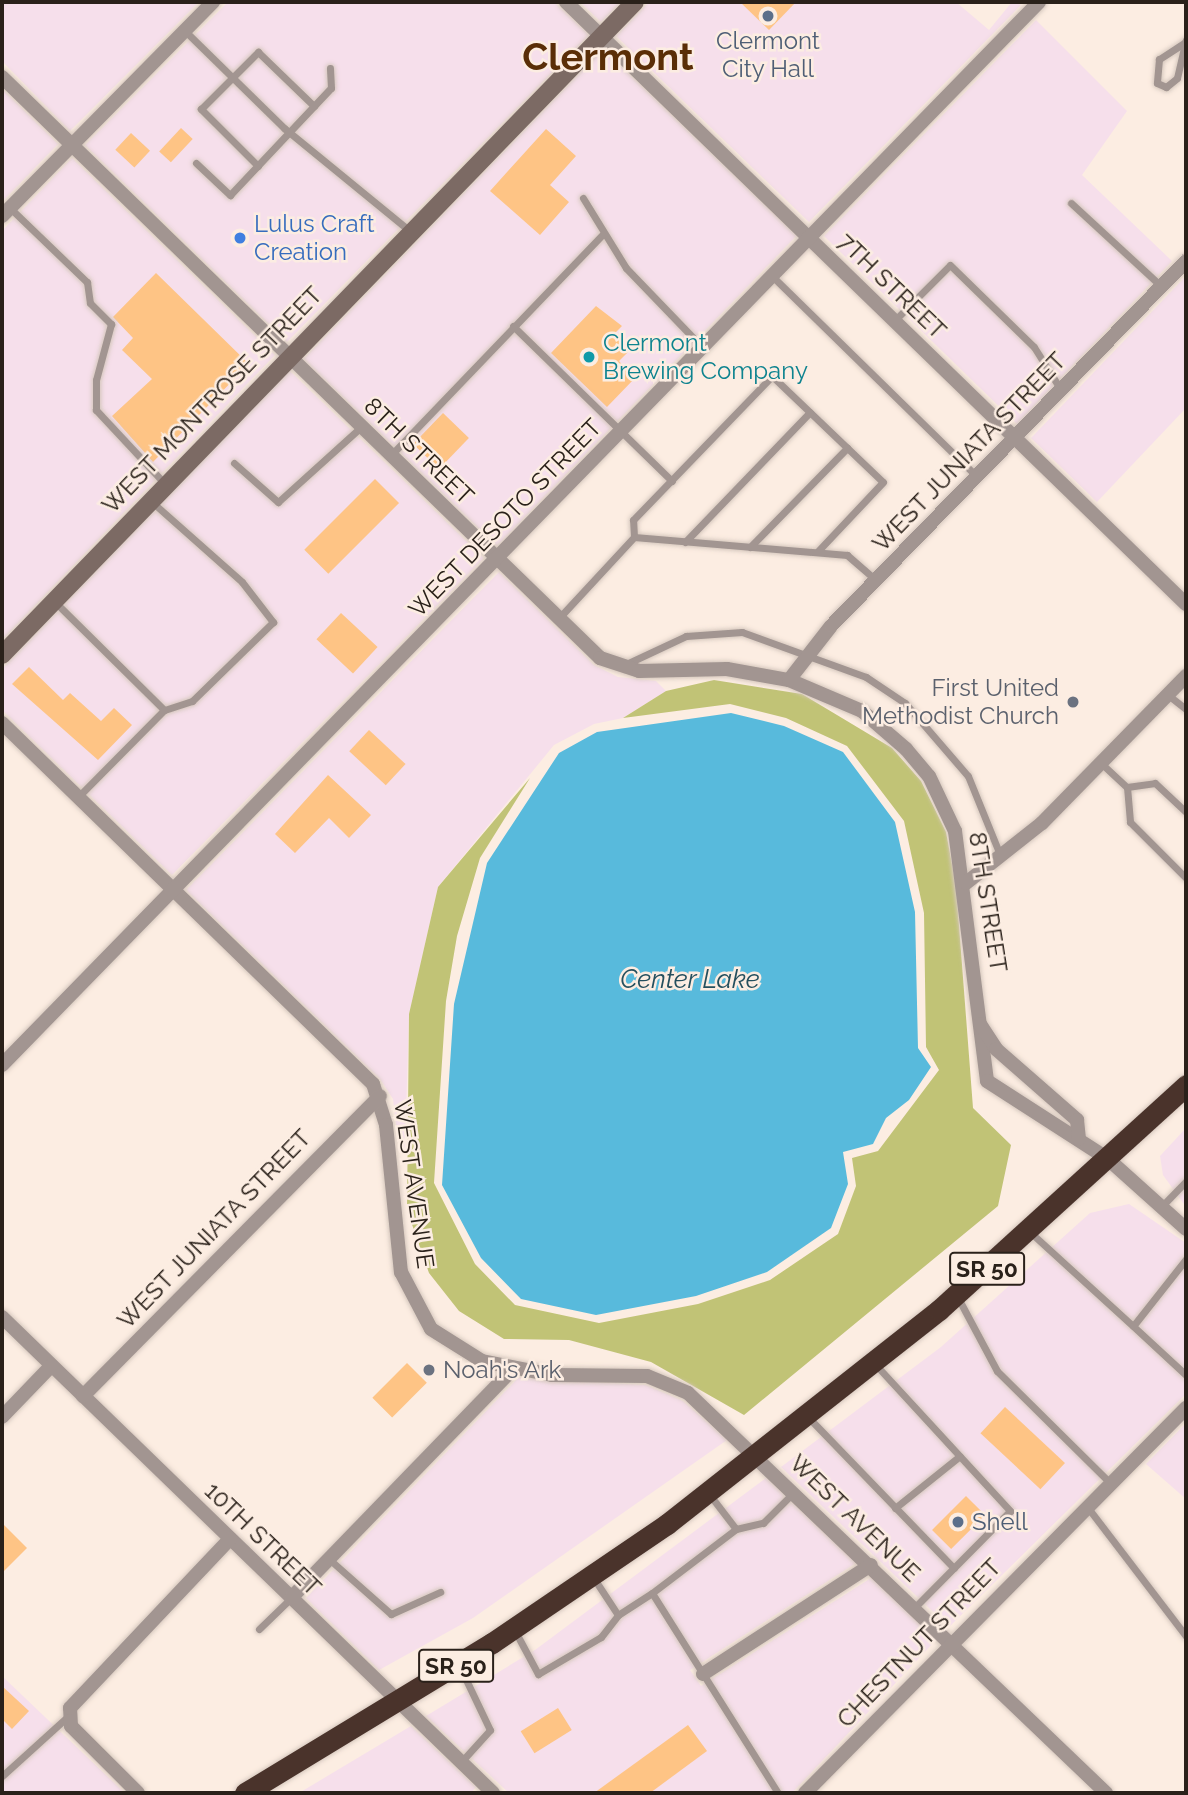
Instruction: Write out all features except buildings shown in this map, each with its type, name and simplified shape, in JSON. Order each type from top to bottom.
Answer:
[{"type":"highway","name":"SR 50","points":[[245,1793],[514,1629],[708,1493],[875,1363],[957,1295],[1185,1090]]},
{"type":"street","points":[[6,212],[213,2]]},
{"type":"street","name":"7TH STREET","points":[[566,2],[1186,604]]},
{"type":"street","name":"WEST MONTROSE STREET","points":[[2,654],[164,483],[635,2]]},
{"type":"street","name":"WEST DESOTO STREET","points":[[2,1065],[1039,2]]},
{"type":"street","name":"8TH STREET","points":[[2,77],[558,620],[619,668],[727,669],[789,680],[862,711],[906,749],[947,807],[966,883],[987,1081],[1108,1159],[1186,1229]]},
{"type":"street","name":"WEST JUNIATA STREET","points":[[789,680],[808,653],[876,580],[1016,439],[1186,261]]},
{"type":"street","points":[[966,883],[1002,859],[1103,765],[1186,676]]},
{"type":"street","name":"WEST AVENUE","points":[[2,723],[356,1065],[380,1097],[395,1237],[409,1294],[445,1342],[514,1368],[665,1381],[703,1404],[1106,1793]]},
{"type":"street","name":"8TH STREET","points":[[979,1023],[996,1049],[1076,1120],[1079,1139]]},
{"type":"street","name":"WEST JUNIATA STREET","points":[[83,1396],[380,1097]]},
{"type":"street","name":"10TH STREET","points":[[2,1317],[493,1793]]},
{"type":"street","points":[[2,1417],[51,1366]]},
{"type":"street","points":[[291,1598],[514,1368]]},
{"type":"street","name":"CHESTNUT STREET","points":[[805,1793],[950,1641],[1088,1508],[1186,1408]]},
{"type":"street","points":[[138,1793],[67,1717],[230,1539]]},
{"type":"street","points":[[703,1674],[871,1565]]},
{"type":"lane","points":[[185,30],[291,133],[411,231]]},
{"type":"lane","points":[[1185,42],[1177,78],[1166,87],[1157,83],[1159,59],[1185,42]]},
{"type":"lane","points":[[258,166],[201,109],[258,52],[314,106]]},
{"type":"lane","points":[[196,163],[230,195],[331,88],[330,68]]},
{"type":"lane","points":[[583,198],[602,235],[702,347]]},
{"type":"lane","points":[[1071,203],[1162,286]]},
{"type":"lane","points":[[6,212],[87,282],[90,303],[111,324],[96,380],[96,410],[164,483]]},
{"type":"lane","points":[[391,456],[602,235]]},
{"type":"lane","points":[[894,321],[950,265],[1034,347],[1062,390]]},
{"type":"lane","points":[[772,276],[978,477]]},
{"type":"lane","points":[[513,326],[671,481]]},
{"type":"lane","points":[[558,620],[634,537],[633,520],[772,376],[883,482],[818,551]]},
{"type":"lane","points":[[685,541],[810,412]]},
{"type":"lane","points":[[234,463],[278,502],[361,427]]},
{"type":"lane","points":[[750,547],[847,448]]},
{"type":"lane","points":[[78,797],[164,710],[192,701],[273,622],[242,582],[149,499]]},
{"type":"lane","points":[[634,537],[847,555],[876,580]]},
{"type":"lane","points":[[53,600],[164,710]]},
{"type":"lane","points":[[619,668],[687,636],[742,632],[808,653],[866,677],[934,732],[968,776],[1002,859]]},
{"type":"lane","points":[[1168,695],[1186,709]]},
{"type":"lane","points":[[1103,765],[1127,787],[1130,822],[1186,878]]},
{"type":"lane","points":[[1127,787],[1154,783],[1186,812]]},
{"type":"lane","points":[[1161,1207],[1186,1181]]},
{"type":"lane","points":[[1030,1232],[1186,1376]]},
{"type":"lane","points":[[1133,1326],[1186,1259]]},
{"type":"lane","points":[[957,1295],[997,1371],[1111,1484]]},
{"type":"lane","points":[[875,1363],[1010,1511],[915,1607]]},
{"type":"lane","points":[[807,1417],[954,1569]]},
{"type":"lane","points":[[895,1508],[960,1456]]},
{"type":"lane","points":[[514,1629],[538,1674],[601,1637],[618,1615],[736,1530],[763,1523],[794,1492]]},
{"type":"lane","points":[[708,1493],[736,1530]]},
{"type":"lane","points":[[1088,1508],[1186,1636]]},
{"type":"lane","points":[[328,1559],[391,1614],[440,1592]]},
{"type":"lane","points":[[593,1576],[618,1615]]},
{"type":"lane","points":[[652,1593],[778,1793]]},
{"type":"lane","points":[[259,1629],[291,1598]]},
{"type":"lane","points":[[459,1664],[490,1730],[461,1762]]},
{"type":"lane","points":[[2,1776],[67,1717]]},
{"type":"shaded area","points":[[2,2],[199,2],[70,131],[2,61]]},
{"type":"shaded area","points":[[228,2],[554,2],[589,35],[287,342],[85,145]]},
{"type":"shaded area","points":[[580,2],[621,2],[601,22]]},
{"type":"shaded area","points":[[649,2],[956,2],[989,30],[1012,2],[1021,5],[809,222],[616,36]]},
{"type":"shaded area","points":[[1036,20],[1127,111],[1082,175],[1172,261],[1017,424],[824,236]]},
{"type":"shaded area","points":[[603,49],[797,236],[497,546],[304,359]]},
{"type":"shaded area","points":[[2,89],[58,144],[2,202]]},
{"type":"shaded area","points":[[72,158],[275,355],[2,640],[2,231]]},
{"type":"shaded area","points":[[1186,276],[1186,408],[1097,502],[1031,438]]},
{"type":"shaded area","points":[[289,370],[484,558],[172,875],[2,710],[2,669]]},
{"type":"shaded area","points":[[499,572],[594,665],[618,677],[656,681],[666,691],[623,718],[594,724],[554,745],[438,887],[409,1014],[405,1148],[398,1141],[393,1099],[380,1079],[186,890]]},
{"type":"shaded area","points":[[1186,1128],[1186,1207],[1163,1175],[1160,1156]]},
{"type":"shaded area","points":[[1129,1204],[1186,1243],[1186,1394],[949,1627],[781,1467],[941,1347],[1090,1213]]},
{"type":"shaded area","points":[[518,1378],[646,1385],[683,1401],[727,1440],[473,1618],[379,1670],[306,1598]]},
{"type":"shaded area","points":[[1186,1423],[1186,1499],[1146,1464]]},
{"type":"shaded area","points":[[766,1478],[856,1563],[690,1670],[701,1686],[871,1578],[936,1640],[792,1793],[509,1793],[426,1716],[535,1650]]},
{"type":"shaded area","points":[[2,1676],[45,1717],[125,1793],[2,1793]]},
{"type":"shaded area","points":[[411,1726],[476,1787],[471,1793],[299,1793]]},
{"type":"green space","points":[[714,680],[802,694],[892,748],[921,781],[946,832],[956,886],[973,1108],[1011,1145],[998,1206],[744,1415],[651,1362],[569,1340],[504,1339],[459,1311],[429,1273],[407,1210],[409,1014],[438,887],[530,778],[480,858],[457,936],[446,1001],[434,1183],[475,1264],[515,1305],[599,1323],[698,1304],[770,1280],[838,1234],[856,1186],[852,1158],[878,1151],[939,1070],[926,1047],[924,913],[904,821],[847,746],[786,718],[730,704],[623,718],[666,691]]},
{"type":"water","name":"Center Lake","points":[[731,713],[784,726],[843,752],[895,822],[915,912],[918,1048],[931,1067],[909,1100],[886,1118],[873,1144],[843,1152],[848,1184],[831,1228],[767,1272],[696,1296],[596,1315],[521,1299],[481,1258],[442,1185],[454,1004],[487,863],[559,753],[597,732]]},
{"type":"place","name":"Clermont City Hall","points":[[768,16]]},
{"type":"place","name":"Lulus Craft Creation","points":[[240,238]]},
{"type":"place","name":"Clermont Brewing Company","points":[[589,357]]},
{"type":"place","name":"First United Methodist Church","points":[[1073,702]]},
{"type":"place","name":"Noah's Ark","points":[[429,1370]]},
{"type":"place","name":"Shell","points":[[958,1522]]},
{"type":"district","name":"Clermont","points":[[608,57]]}]
